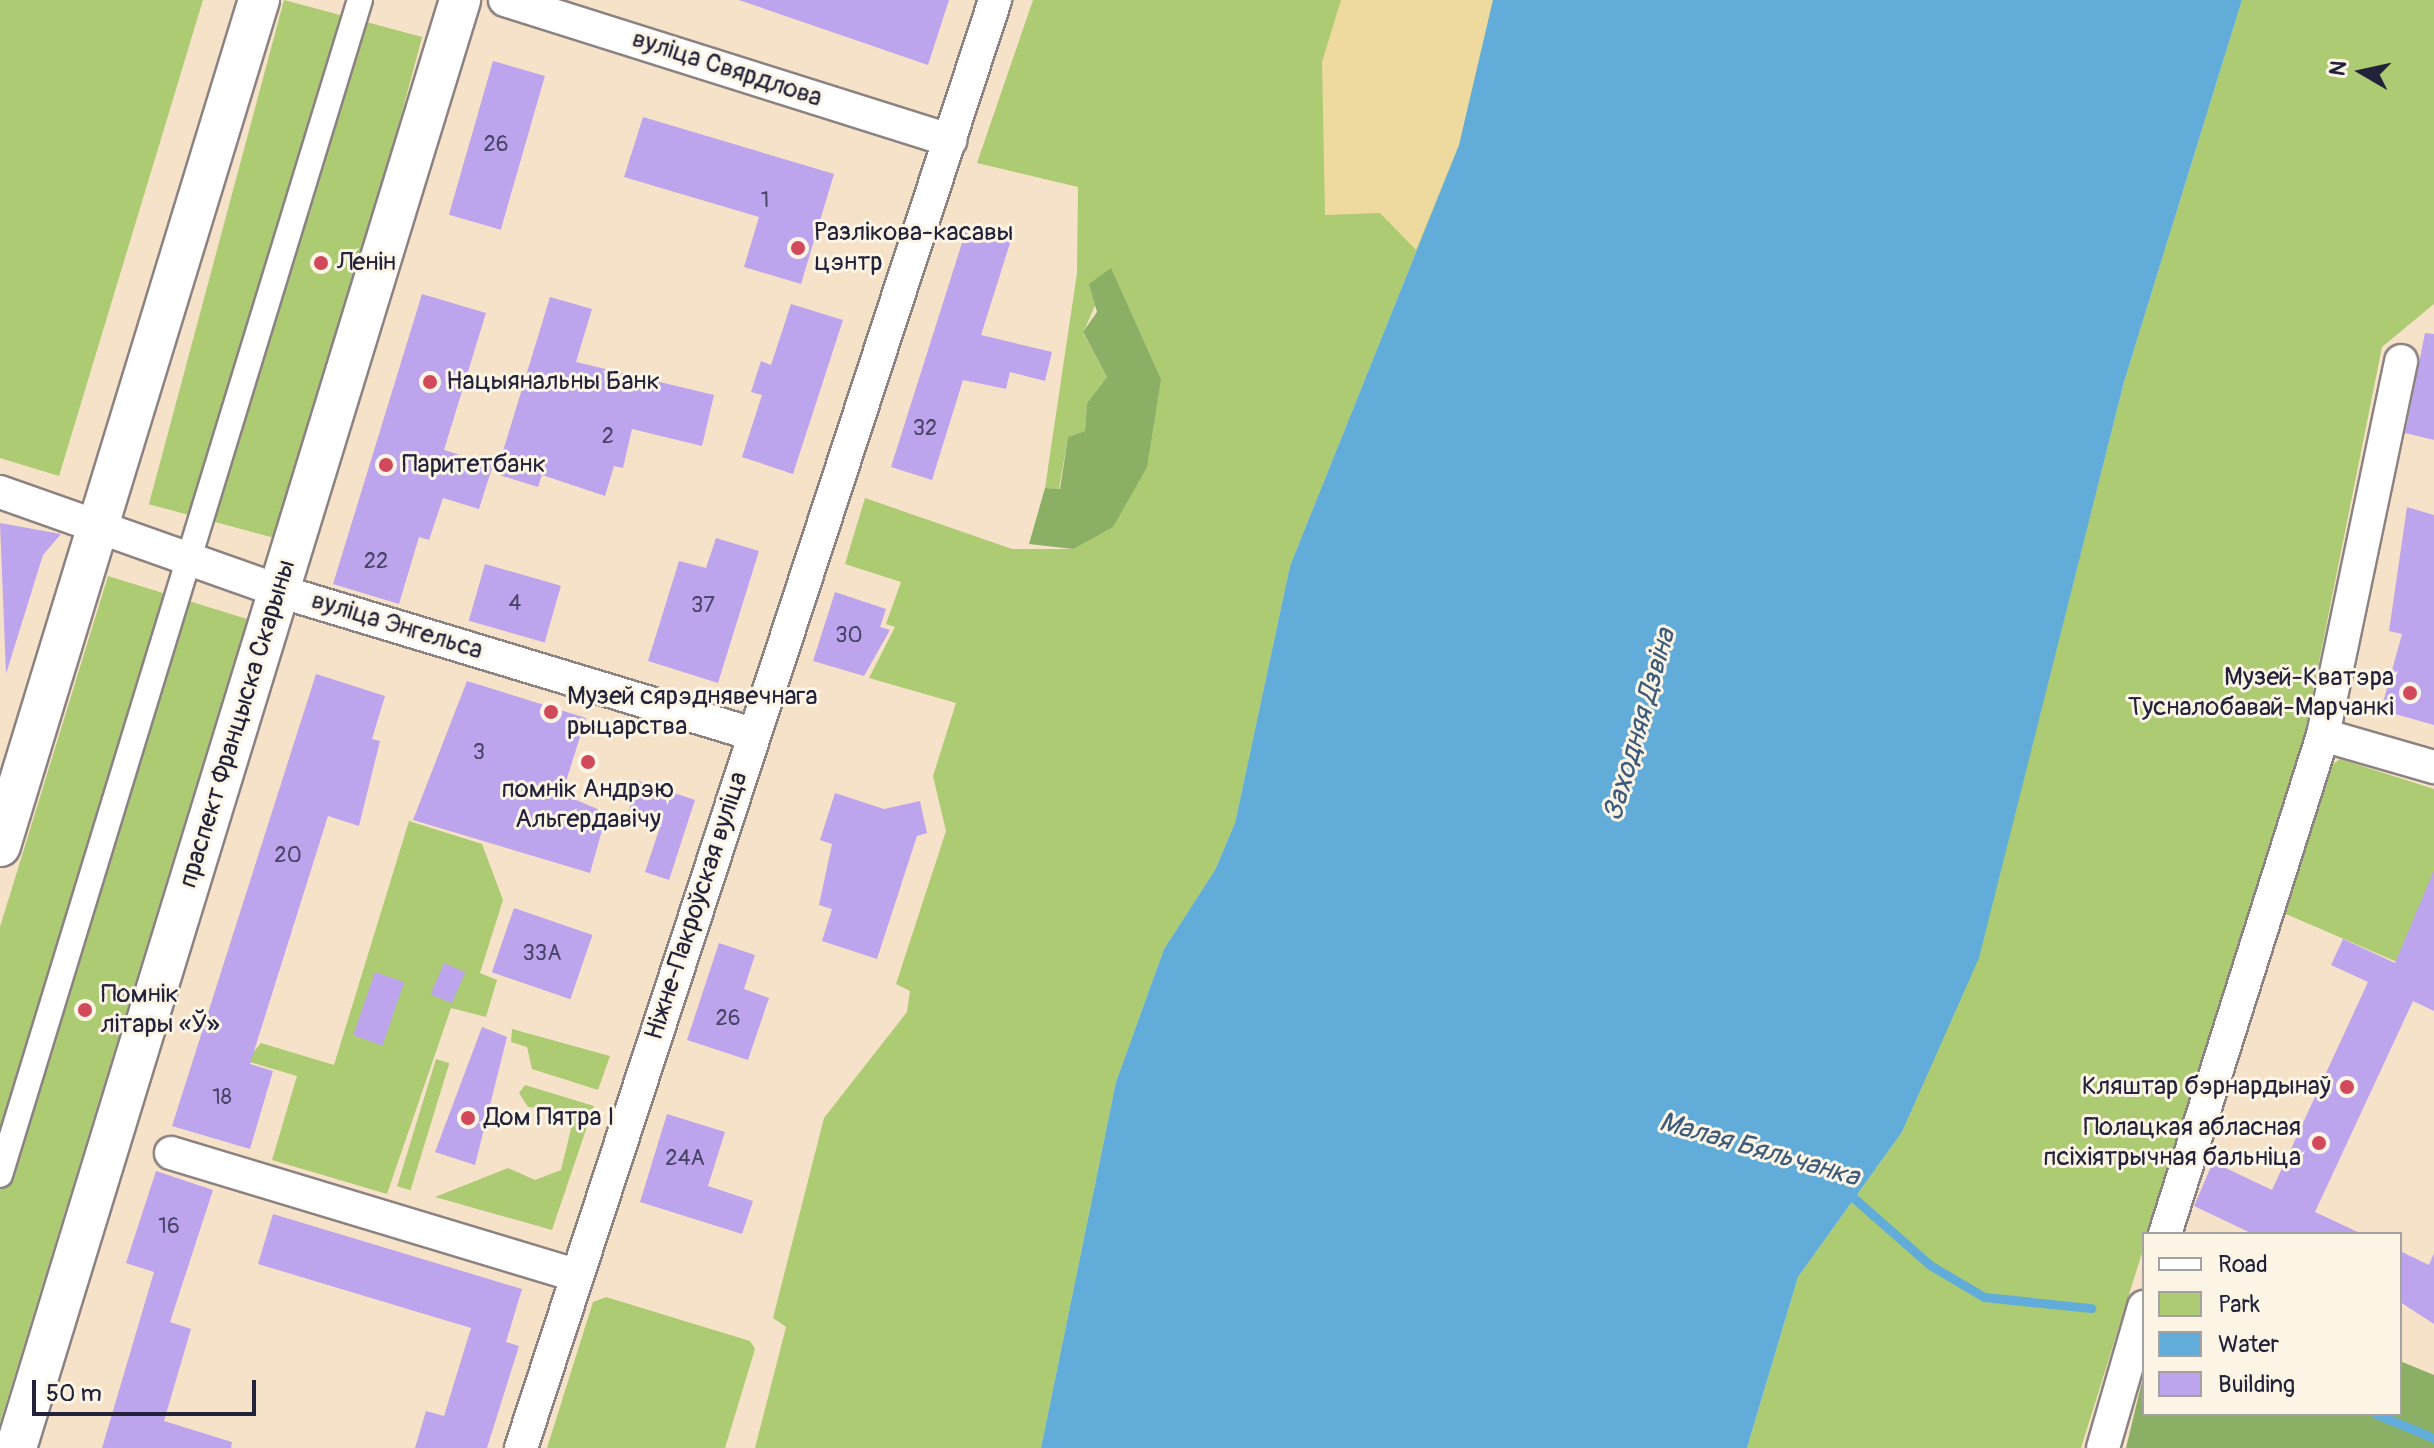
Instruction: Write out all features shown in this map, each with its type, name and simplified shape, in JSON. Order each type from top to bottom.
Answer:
[{"type":"street","points":[[0,846],[259,0]]},
{"type":"street","points":[[0,1175],[360,0]]},
{"type":"street","name":"праспект Францыска Скарыны","points":[[16,1448],[460,0]]},
{"type":"street","name":"вуліца Свярдлова","points":[[505,0],[950,140]]},
{"type":"street","name":"Ніжне-Пакроўская вуліца","points":[[521,1448],[995,0]]},
{"type":"street","points":[[2166,1232],[2323,735],[2401,361]]},
{"type":"street","name":"вуліца Энгельса","points":[[0,492],[188,556],[279,591],[754,734]]},
{"type":"street","points":[[2323,735],[2434,767]]},
{"type":"street","points":[[171,1153],[576,1275]]},
{"type":"street","points":[[2103,1448],[2142,1314]]},
{"type":"green space","points":[[0,0],[203,0],[59,476],[0,458]]},
{"type":"green space","points":[[284,0],[422,37],[287,541],[149,504]]},
{"type":"green space","points":[[1033,0],[1493,0],[1459,145],[1290,566],[1235,823],[1215,870],[1164,949],[1116,1082],[1041,1448],[755,1448],[786,1327],[773,1318],[824,1118],[907,1012],[910,991],[896,984],[946,831],[933,776],[956,703],[869,678],[895,627],[886,624],[901,582],[845,564],[865,498],[1012,549],[1073,549],[1161,379],[1111,269],[1083,333],[1107,377],[1087,403],[1085,431],[1068,437],[1059,489],[1045,488],[1077,273],[1078,187],[977,163]]},
{"type":"green space","points":[[2242,0],[2434,0],[2434,304],[2382,347],[2305,732],[2149,1232],[2142,1232],[2142,1253],[2081,1448],[1747,1448],[1798,1277],[1902,1132],[1978,958],[2124,382]]},
{"type":"green space","points":[[1111,268],[1161,379],[1147,467],[1113,527],[1073,549],[1029,544],[1045,488],[1060,489],[1068,437],[1085,431],[1087,403],[1107,377],[1083,332],[1097,312],[1089,284]]},
{"type":"green space","points":[[108,576],[247,619],[0,1423],[0,927]]},
{"type":"green space","points":[[2340,759],[2434,789],[2434,978],[2279,911],[2325,770]]},
{"type":"green space","points":[[409,821],[482,844],[503,900],[480,973],[497,980],[486,1017],[451,1008],[387,1194],[272,1160],[297,1076],[246,1061],[261,1043],[334,1065]]},
{"type":"green space","points":[[512,1029],[610,1056],[598,1090],[532,1069],[527,1047],[511,1042]]},
{"type":"green space","points":[[436,1059],[449,1063],[411,1190],[397,1186]]},
{"type":"green space","points":[[525,1085],[594,1106],[552,1230],[435,1197],[508,1168],[535,1180],[561,1170],[571,1129],[551,1109],[528,1107],[519,1093]]},
{"type":"green space","points":[[606,1297],[750,1341],[755,1349],[725,1448],[547,1448],[593,1302]]},
{"type":"green space","points":[[2402,1362],[2434,1375],[2434,1448],[2126,1448],[2142,1381],[2142,1416],[2402,1416]]},
{"type":"sand","points":[[1341,0],[1493,0],[1459,145],[1416,250],[1380,213],[1325,215],[1322,62]]},
{"type":"water","name":"Заходняя Дзвіна","points":[[1493,0],[2242,0],[2124,382],[1979,958],[1902,1132],[1798,1277],[1747,1448],[1041,1448],[1116,1082],[1164,949],[1215,870],[1235,823],[1290,566],[1459,145]]},
{"type":"building","points":[[739,0],[949,0],[928,65]]},
{"type":"building","points":[[493,61],[545,76],[501,230],[449,215]]},
{"type":"building","points":[[643,117],[834,174],[801,284],[744,267],[759,217],[624,177]]},
{"type":"building","points":[[967,227],[1011,240],[981,335],[1052,352],[1045,381],[1010,372],[1006,389],[963,380],[932,480],[891,467]]},
{"type":"building","name":"Нацыянальны Банк","points":[[422,294],[486,313],[444,450],[493,465],[479,509],[443,498],[429,540],[419,537],[399,604],[333,584]]},
{"type":"building","points":[[550,297],[592,309],[576,362],[714,395],[702,446],[632,429],[623,468],[614,466],[605,496],[542,475],[538,487],[496,474]]},
{"type":"building","points":[[791,304],[843,320],[793,474],[742,457],[762,395],[751,392],[761,361],[771,365]]},
{"type":"building","points":[[2425,333],[2434,334],[2434,440],[2405,433]]},
{"type":"building","points":[[2407,507],[2434,515],[2434,725],[2381,710],[2402,634],[2389,631]]},
{"type":"building","points":[[0,523],[61,534],[43,555],[6,674]]},
{"type":"building","points":[[716,538],[759,551],[718,683],[648,661],[679,561],[706,568]]},
{"type":"building","points":[[485,564],[561,586],[545,642],[469,621]]},
{"type":"building","points":[[835,592],[886,609],[880,627],[890,630],[864,676],[813,661]]},
{"type":"building","points":[[316,674],[385,696],[372,739],[380,741],[359,826],[328,816],[250,1064],[273,1071],[250,1149],[172,1126]]},
{"type":"building","points":[[467,681],[586,718],[562,794],[607,813],[590,873],[413,820]]},
{"type":"building","points":[[638,781],[695,800],[669,880],[645,872],[662,821],[629,810]]},
{"type":"building","points":[[835,793],[884,809],[920,801],[927,833],[917,836],[877,959],[822,941],[832,909],[819,905],[832,844],[820,840]]},
{"type":"building","name":"Кляштар бэрнардынаў","points":[[2434,870],[2434,1011],[2413,1001],[2315,1212],[2358,1232],[2249,1232],[2194,1206],[2213,1162],[2272,1190],[2368,982],[2331,965],[2343,939],[2395,963]]},
{"type":"building","points":[[514,908],[592,935],[570,999],[492,972]]},
{"type":"building","points":[[719,943],[755,955],[744,989],[769,998],[748,1060],[687,1040]]},
{"type":"building","points":[[444,963],[465,972],[452,1003],[431,994]]},
{"type":"building","points":[[375,972],[404,982],[382,1045],[353,1035]]},
{"type":"building","name":"Дом Пятра І","points":[[482,1027],[507,1037],[475,1165],[435,1152]]},
{"type":"building","points":[[667,1114],[725,1132],[708,1186],[753,1201],[742,1234],[640,1202]]},
{"type":"building","points":[[156,1171],[213,1190],[170,1322],[191,1329],[164,1421],[232,1442],[231,1448],[102,1448],[154,1272],[126,1263]]},
{"type":"building","points":[[273,1214],[522,1289],[506,1342],[519,1346],[487,1448],[415,1448],[426,1411],[444,1416],[471,1328],[258,1264]]},
{"type":"building","points":[[2402,1252],[2429,1265],[2434,1253],[2434,1324],[2402,1303]]},
{"type":"waterway","name":"Малая Бяльчанка","points":[[1848,1193],[1930,1265],[1984,1297],[2091,1308]]},
{"type":"waterway","name":"Малая Бяльчанка","points":[[2381,1416],[2434,1438]]},
{"type":"place","name":"Разлікова-касавы цэнтр","points":[[798,248]]},
{"type":"place","name":"Ленін","points":[[321,263]]},
{"type":"place","name":"Нацыянальны Банк","points":[[430,382]]},
{"type":"place","name":"Паритетбанк","points":[[386,465]]},
{"type":"place","name":"Музей-Кватэра Тусналобавай-Марчанкі","points":[[2410,693]]},
{"type":"place","name":"Музей сярэднявечнага рыцарства","points":[[551,712]]},
{"type":"place","name":"помнік Андрэю Альгердавічу","points":[[588,762]]},
{"type":"place","name":"Помнік літары «Ў»","points":[[85,1010]]},
{"type":"place","name":"Кляштар бэрнардынаў","points":[[2347,1087]]},
{"type":"place","name":"Дом Пятра І","points":[[468,1118]]},
{"type":"place","name":"Полацкая абласная псіхіятрычная бальніца","points":[[2319,1143]]}]
